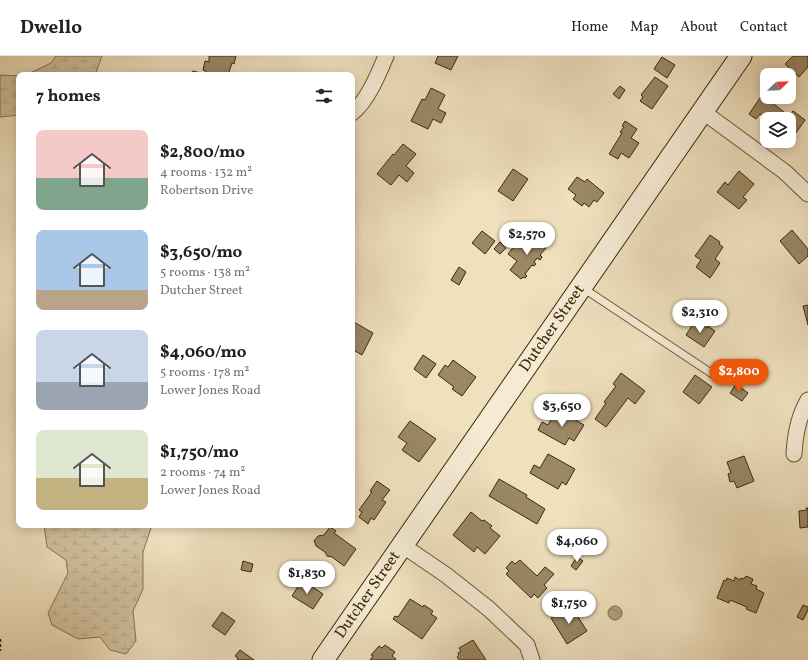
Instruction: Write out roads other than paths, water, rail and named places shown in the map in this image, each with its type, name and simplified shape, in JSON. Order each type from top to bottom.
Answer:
[{"type":"street","points":[[355,111],[367,94],[386,56]]},
{"type":"street","name":"Dutcher Street","points":[[323,660],[741,56]]},
{"type":"street","points":[[702,111],[785,172],[808,194]]},
{"type":"street","points":[[794,454],[794,439],[798,423],[808,400]]},
{"type":"street","points":[[402,545],[446,575],[489,609],[527,645],[532,660]]},
{"type":"lane","points":[[581,287],[717,377]]},
{"type":"water","points":[[612,606],[618,606],[622,610],[622,616],[618,620],[612,620],[608,616],[608,610]]}]
